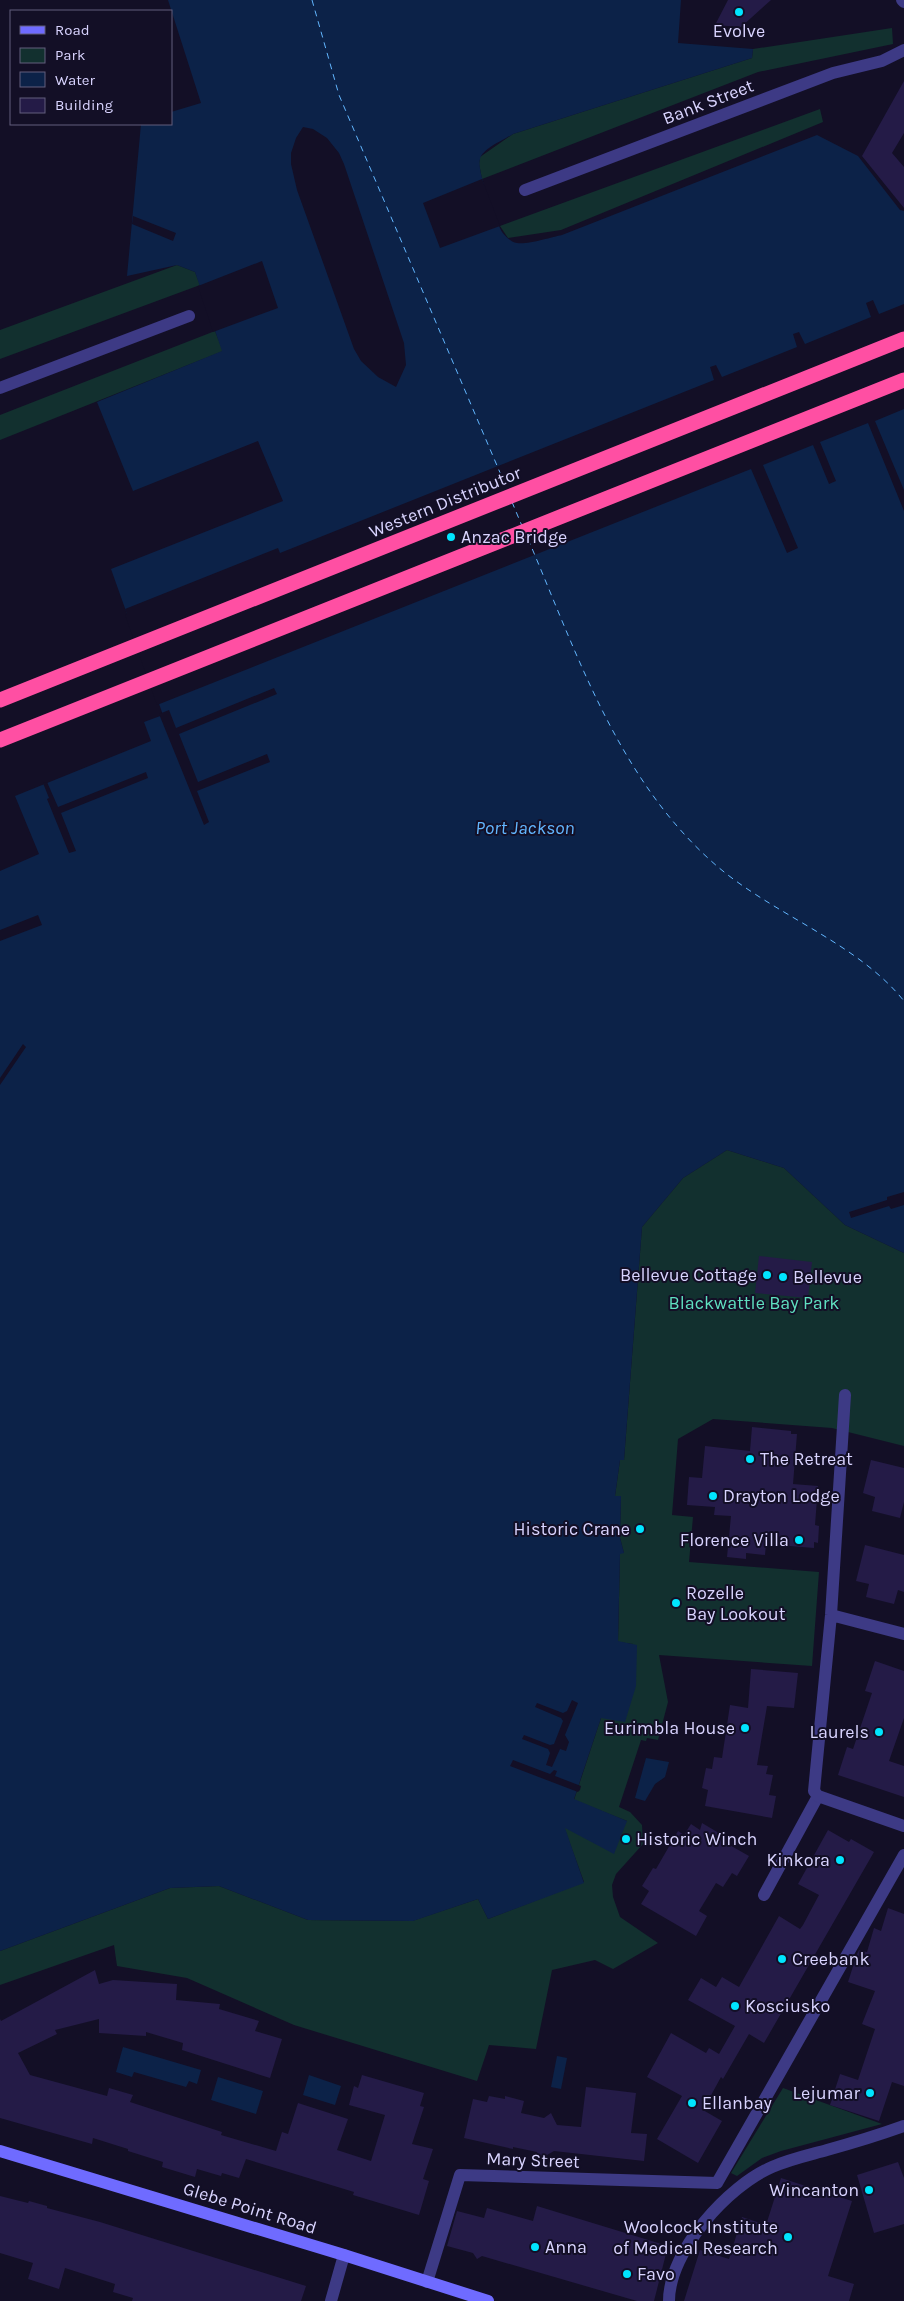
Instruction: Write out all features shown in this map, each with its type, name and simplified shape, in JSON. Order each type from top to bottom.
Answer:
[{"type":"highway","name":"Western Distributor","points":[[0,700],[904,339]]},
{"type":"highway","points":[[0,740],[904,380]]},
{"type":"street","name":"Bank Street","points":[[525,190],[834,73],[882,61],[904,50]]},
{"type":"street","points":[[0,388],[189,316]]},
{"type":"street","points":[[845,1395],[832,1615],[813,1789],[818,1796],[904,1826]]},
{"type":"street","points":[[832,1615],[904,1634]]},
{"type":"street","points":[[764,1895],[818,1796]]},
{"type":"street","points":[[730,2196],[717,2183],[904,1855]]},
{"type":"street","points":[[669,2301],[673,2273],[688,2242],[730,2196],[750,2180],[773,2166],[904,2126]]},
{"type":"street","name":"Glebe Point Road","points":[[0,2151],[344,2255],[488,2301]]},
{"type":"street","name":"Mary Street","points":[[427,2282],[460,2174],[717,2183]]},
{"type":"street","points":[[331,2301],[344,2255]]},
{"type":"green space","points":[[892,28],[893,44],[758,72],[482,179],[479,164],[480,157],[513,134],[752,58],[753,49]]},
{"type":"green space","points":[[820,109],[823,122],[561,230],[508,238],[500,226]]},
{"type":"green space","points":[[177,265],[195,272],[200,285],[0,359],[0,330]]},
{"type":"green space","points":[[215,331],[223,351],[0,440],[0,415]]},
{"type":"green space","name":"Blackwattle Bay Park","points":[[727,1150],[784,1168],[845,1225],[904,1253],[904,1446],[832,1428],[713,1419],[678,1439],[672,1515],[693,1517],[689,1562],[819,1572],[812,1666],[659,1655],[668,1702],[658,1740],[647,1738],[646,1741],[641,1740],[619,1807],[630,1812],[642,1825],[643,1844],[616,1874],[612,1885],[613,1897],[620,1917],[658,1943],[613,1969],[595,1960],[552,1970],[536,2049],[489,2045],[477,2081],[294,2025],[187,1978],[117,1966],[114,1945],[0,1985],[0,1951],[170,1888],[219,1886],[308,1920],[412,1921],[478,1899],[488,1919],[584,1882],[564,1827],[627,1821],[574,1800],[601,1718],[633,1644],[618,1642],[620,1553],[624,1553],[620,1538],[621,1497],[615,1496],[620,1460],[624,1460],[642,1227],[683,1178]]},
{"type":"green space","points":[[783,2088],[882,2124],[781,2151],[762,2158],[737,2176],[731,2173]]},
{"type":"water","name":"Port Jackson","points":[[168,0],[681,0],[678,43],[753,49],[752,58],[513,134],[489,148],[480,159],[481,174],[495,218],[502,232],[507,237],[521,243],[562,235],[817,135],[858,156],[900,210],[904,211],[904,1253],[845,1225],[784,1168],[727,1150],[683,1178],[642,1227],[624,1460],[620,1460],[615,1496],[621,1496],[620,1538],[624,1553],[620,1554],[618,1641],[637,1645],[636,1686],[625,1722],[601,1718],[574,1799],[627,1821],[614,1854],[565,1828],[584,1883],[488,1919],[478,1899],[413,1921],[308,1920],[219,1886],[170,1888],[0,1951],[0,871],[39,854],[15,796],[151,741],[144,722],[163,715],[111,569],[283,501],[258,441],[133,491],[97,402],[222,351],[195,272],[177,265],[127,276],[141,125],[172,125],[172,112],[201,103]]},
{"type":"water","points":[[646,1758],[669,1762],[665,1777],[655,1784],[645,1801],[635,1798]]},
{"type":"water","points":[[123,2047],[201,2070],[197,2084],[189,2081],[186,2087],[134,2072],[132,2077],[116,2072]]},
{"type":"water","points":[[557,2056],[567,2058],[561,2089],[551,2087]]},
{"type":"water","points":[[309,2075],[341,2086],[335,2105],[303,2095]]},
{"type":"water","points":[[218,2077],[263,2091],[256,2114],[211,2100]]},
{"type":"pier","points":[[303,127],[313,129],[327,138],[339,153],[344,164],[404,343],[406,365],[396,387],[378,377],[361,361],[354,349],[297,190],[291,164],[291,153],[296,138]]},
{"type":"pier","points":[[482,179],[500,226],[440,248],[423,203]]},
{"type":"pier","points":[[133,216],[176,233],[173,241],[132,224]]},
{"type":"pier","points":[[262,261],[278,308],[213,332],[198,286]]},
{"type":"pier","name":"Anzac Bridge","points":[[873,300],[879,314],[904,304],[904,409],[875,421],[904,490],[904,511],[868,423],[820,442],[836,481],[829,484],[813,445],[763,465],[798,548],[787,553],[751,469],[157,705],[125,615],[127,614],[125,609],[278,548],[280,553],[714,380],[710,367],[716,365],[722,377],[797,347],[793,334],[799,332],[805,344],[871,317],[866,303]]},
{"type":"pier","points":[[274,688],[277,694],[179,734],[198,782],[267,754],[270,762],[197,791],[209,822],[204,825],[159,714],[169,710],[176,728]]},
{"type":"pier","points":[[146,772],[148,778],[61,813],[76,851],[69,853],[47,799],[49,798],[43,783],[47,782],[58,807]]},
{"type":"pier","points":[[38,915],[42,925],[0,941],[0,930]]},
{"type":"pier","points":[[23,1044],[26,1047],[0,1085],[0,1078]]},
{"type":"pier","points":[[904,1192],[904,1205],[891,1209],[889,1206],[851,1218],[849,1212],[887,1200],[887,1197]]},
{"type":"pier","points":[[572,1700],[578,1703],[565,1735],[569,1742],[566,1751],[560,1749],[552,1767],[546,1765],[550,1753],[548,1749],[522,1739],[524,1735],[550,1745],[554,1744],[563,1721],[561,1718],[535,1707],[537,1703],[563,1713],[567,1711]]},
{"type":"pier","points":[[513,1760],[550,1774],[554,1770],[557,1771],[555,1776],[581,1786],[580,1790],[578,1792],[510,1766]]},
{"type":"building","name":"Evolve","points":[[728,0],[771,0],[741,27],[715,25]]},
{"type":"building","points":[[904,81],[904,133],[892,153],[904,167],[904,208],[862,156]]},
{"type":"building","name":"Bellevue","points":[[759,1256],[812,1262],[808,1298],[755,1293]]},
{"type":"building","points":[[752,1427],[791,1431],[791,1434],[797,1434],[793,1484],[818,1486],[815,1525],[819,1526],[818,1543],[814,1542],[814,1548],[766,1544],[765,1555],[746,1553],[746,1559],[727,1557],[731,1516],[714,1515],[715,1507],[687,1505],[689,1477],[702,1478],[705,1446],[750,1451]]},
{"type":"building","points":[[871,1460],[904,1468],[904,1502],[900,1518],[872,1511],[875,1497],[863,1493]]},
{"type":"building","points":[[865,1545],[904,1555],[904,1592],[898,1590],[894,1604],[866,1597],[869,1584],[856,1581]]},
{"type":"building","name":"Laurels","points":[[875,1661],[904,1671],[904,1718],[889,1761],[904,1766],[904,1797],[838,1775],[847,1747],[853,1749],[872,1693],[865,1691]]},
{"type":"building","points":[[751,1669],[798,1673],[794,1708],[767,1706],[757,1765],[768,1766],[766,1774],[773,1775],[769,1795],[776,1796],[772,1818],[705,1806],[708,1790],[702,1788],[706,1768],[712,1769],[714,1757],[722,1758],[730,1705],[748,1708]]},
{"type":"building","points":[[702,1823],[729,1839],[726,1843],[749,1856],[737,1876],[732,1873],[723,1887],[716,1883],[699,1911],[707,1916],[696,1936],[641,1904],[649,1891],[642,1886],[653,1868],[656,1869],[678,1831],[684,1835],[691,1824],[700,1830]]},
{"type":"building","points":[[828,1830],[849,1842],[851,1839],[874,1852],[764,2043],[749,2034],[723,2079],[721,2077],[703,2110],[722,2121],[698,2163],[657,2139],[682,2096],[647,2077],[671,2033],[706,2053],[709,2048],[719,2054],[735,2026],[688,2000],[701,1978],[716,1987],[722,1977],[739,1987],[779,1916],[800,1929],[819,1895],[798,1884]]},
{"type":"building","points":[[888,1908],[904,1914],[904,2086],[892,2082],[879,2121],[830,2105],[840,2074],[858,2080],[875,2029],[862,2024],[875,1991],[848,1982],[859,1950],[867,1952],[874,1928],[881,1931]]},
{"type":"building","points":[[95,1970],[99,1984],[113,1980],[177,1984],[176,2000],[220,2004],[219,2009],[259,2021],[255,2031],[282,2039],[270,2078],[182,2050],[183,2043],[146,2032],[146,2036],[99,2033],[99,2019],[55,2030],[57,2034],[18,2053],[30,2075],[107,2096],[109,2088],[133,2095],[130,2102],[222,2132],[221,2135],[276,2151],[282,2132],[288,2134],[298,2103],[348,2119],[337,2150],[371,2161],[385,2115],[349,2105],[354,2086],[358,2088],[362,2075],[424,2093],[420,2106],[424,2107],[412,2144],[433,2149],[423,2179],[429,2181],[419,2215],[353,2195],[354,2192],[246,2159],[239,2178],[222,2173],[221,2176],[197,2169],[195,2177],[162,2167],[163,2162],[93,2138],[92,2144],[0,2118],[0,2019],[1,2021]]},
{"type":"building","points":[[586,2087],[636,2093],[631,2133],[647,2134],[644,2161],[554,2151],[540,2159],[537,2152],[513,2147],[513,2149],[464,2138],[473,2099],[487,2102],[489,2096],[505,2099],[505,2096],[524,2101],[521,2113],[544,2118],[551,2113],[557,2125],[581,2127]]},
{"type":"building","points":[[898,2162],[904,2178],[904,2224],[874,2233],[857,2175]]},
{"type":"building","name":"Woolcock Institute of Medical Research","points":[[781,2178],[852,2201],[828,2276],[854,2284],[849,2301],[684,2301],[700,2250],[729,2259],[742,2217],[766,2225]]},
{"type":"building","points":[[0,2196],[47,2206],[47,2208],[100,2222],[306,2286],[301,2301],[132,2301],[133,2298],[113,2292],[115,2284],[65,2268],[59,2289],[28,2279],[33,2263],[0,2253]]},
{"type":"building","points":[[537,2206],[668,2246],[654,2301],[637,2301],[482,2256],[477,2259],[473,2253],[447,2246],[457,2211],[484,2218],[487,2208],[533,2221]]},
{"type":"ferry route","points":[[312,0],[339,95],[507,489]]},
{"type":"ferry route","points":[[512,502],[522,526]]},
{"type":"ferry route","points":[[528,539],[563,624],[602,709],[648,789],[676,825],[709,859],[732,878],[861,961],[884,980],[904,1001]]},
{"type":"place","name":"Evolve","points":[[739,12]]},
{"type":"place","name":"Anzac Bridge","points":[[451,537]]},
{"type":"place","name":"Bellevue Cottage","points":[[767,1275]]},
{"type":"place","name":"Bellevue","points":[[783,1277]]},
{"type":"place","name":"The Retreat","points":[[750,1459]]},
{"type":"place","name":"Drayton Lodge","points":[[713,1496]]},
{"type":"place","name":"Historic Crane","points":[[640,1529]]},
{"type":"place","name":"Florence Villa","points":[[799,1540]]},
{"type":"place","name":"Rozelle Bay Lookout","points":[[676,1603]]},
{"type":"place","name":"Eurimbla House","points":[[745,1728]]},
{"type":"place","name":"Laurels","points":[[879,1732]]},
{"type":"place","name":"Historic Winch","points":[[626,1839]]},
{"type":"place","name":"Kinkora","points":[[840,1860]]},
{"type":"place","name":"Creebank","points":[[782,1959]]},
{"type":"place","name":"Kosciusko","points":[[735,2006]]},
{"type":"place","name":"Lejumar","points":[[870,2093]]},
{"type":"place","name":"Ellanbay","points":[[692,2103]]},
{"type":"place","name":"Wincanton","points":[[869,2190]]},
{"type":"place","name":"Woolcock Institute of Medical Research","points":[[788,2237]]},
{"type":"place","name":"Anna","points":[[535,2247]]},
{"type":"place","name":"Favo","points":[[627,2274]]}]
